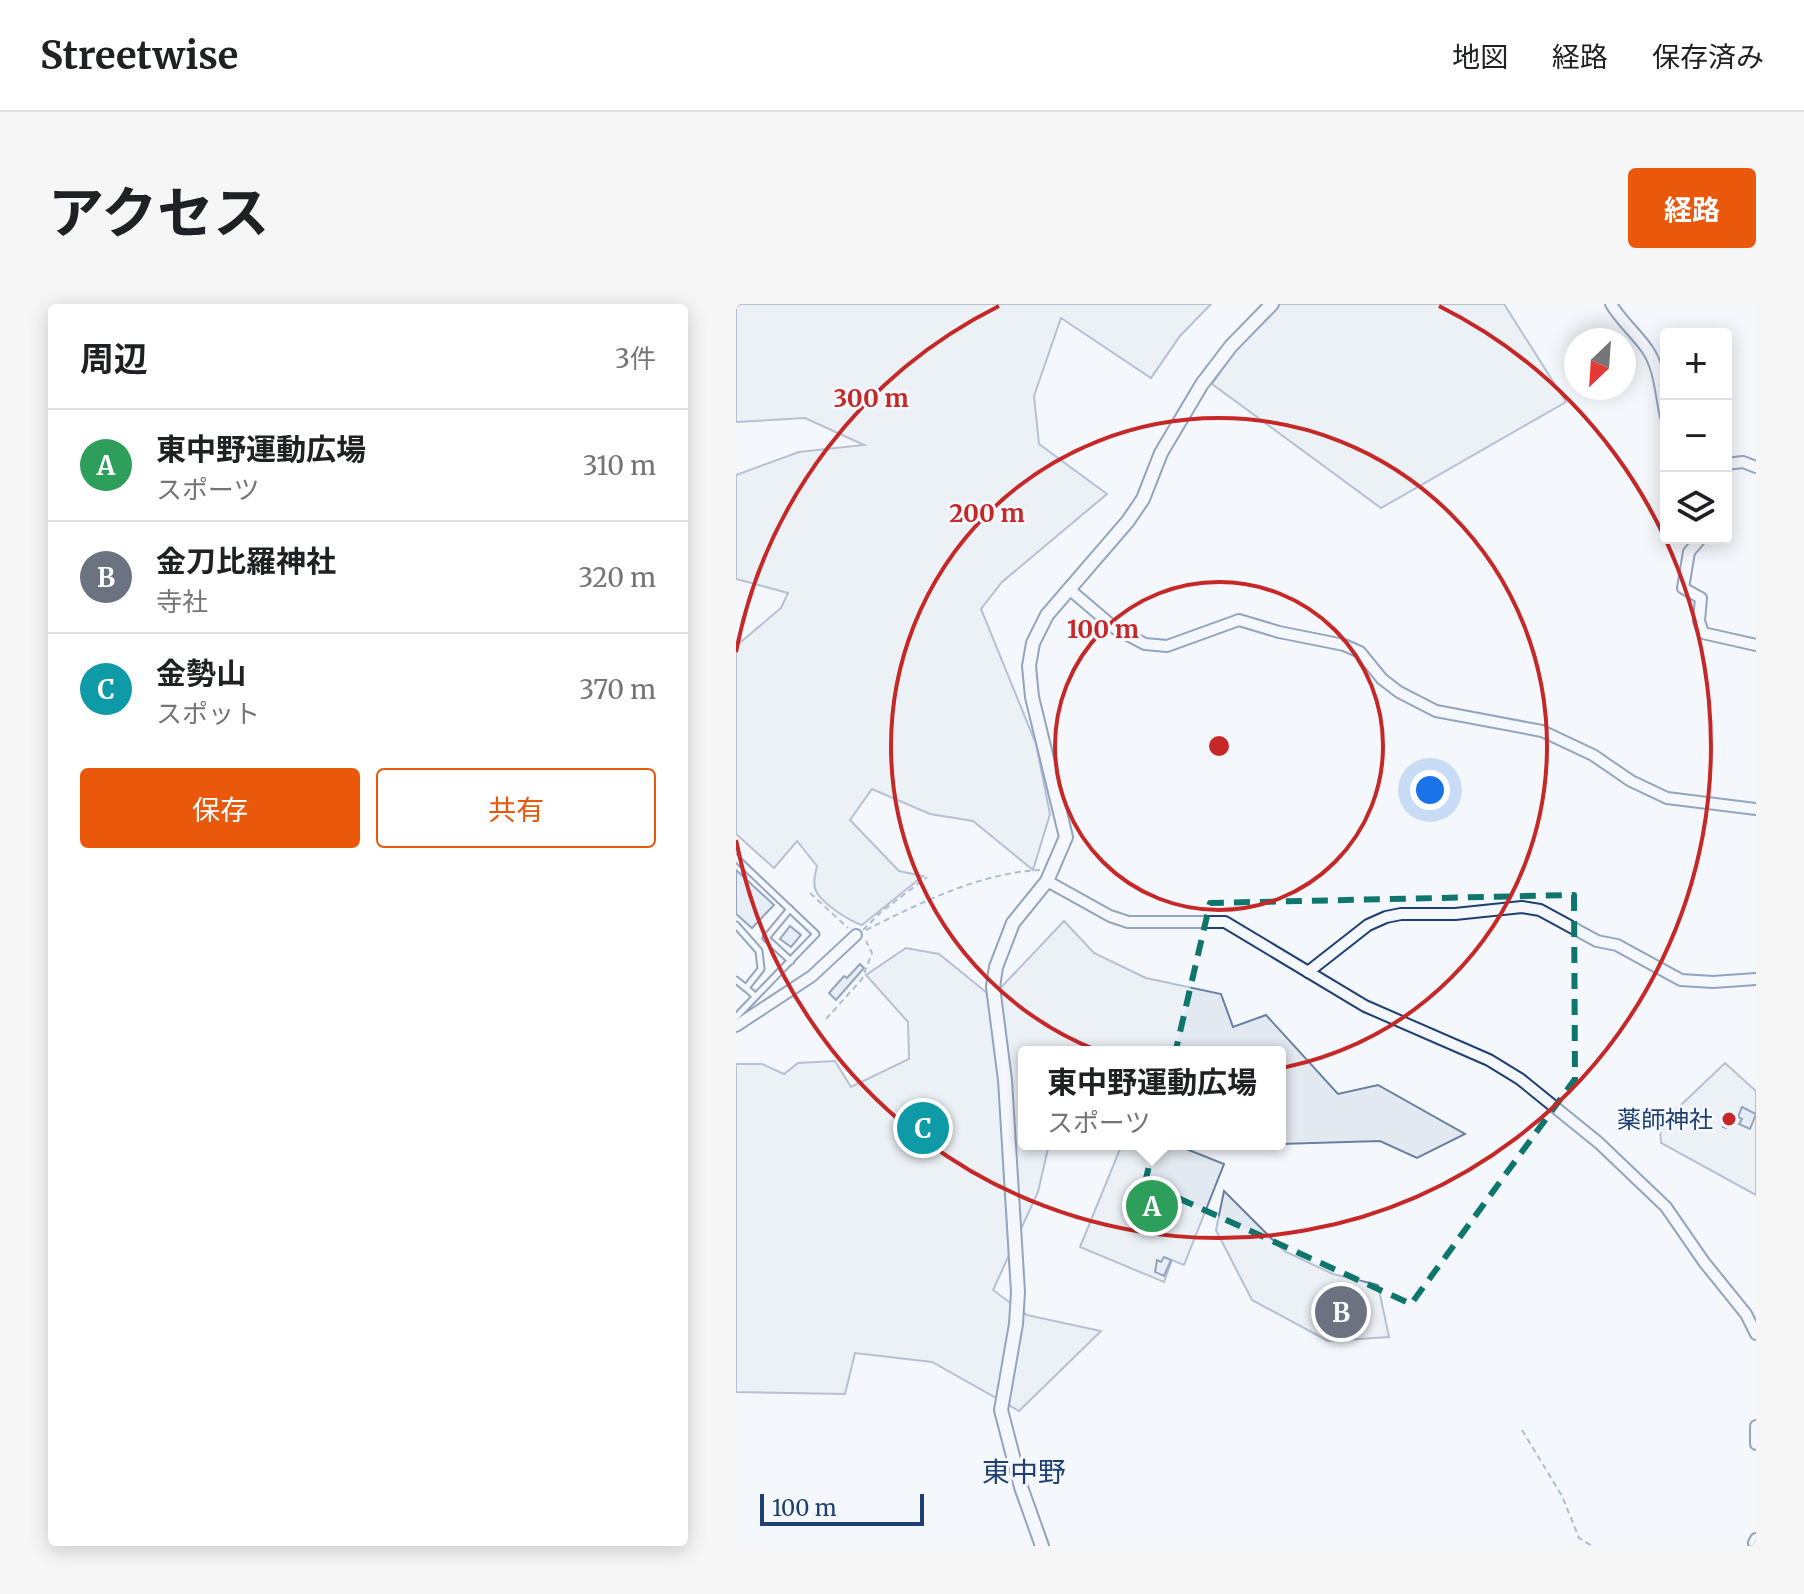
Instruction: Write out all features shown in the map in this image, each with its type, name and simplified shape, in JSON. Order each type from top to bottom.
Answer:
[{"type":"street","points":[[1042,1546],[1021,1487],[1001,1410],[1016,1324],[1018,1292],[1005,1080],[993,987],[996,967],[1013,923],[1050,875],[1066,837],[1032,697],[1029,666],[1033,643],[1047,615],[1128,521],[1143,499],[1161,453],[1202,384],[1231,346],[1272,304]]},
{"type":"street","points":[[1611,304],[1648,349],[1662,400]]},
{"type":"street","points":[[1732,463],[1743,462],[1756,467]]},
{"type":"street","points":[[1696,544],[1689,552],[1683,588],[1701,598],[1699,621],[1703,633],[1756,645]]},
{"type":"street","points":[[1069,589],[1116,629],[1145,644],[1167,646],[1183,642],[1239,620],[1279,632],[1344,645],[1360,652],[1382,679],[1399,692],[1436,711],[1542,731],[1593,755],[1631,781],[1667,798],[1756,809]]},
{"type":"street","points":[[1050,875],[1110,916],[1128,922],[1225,922],[1365,1006],[1489,1060],[1520,1079],[1599,1143],[1666,1207],[1704,1262],[1746,1314],[1756,1334]]},
{"type":"street","points":[[1308,972],[1368,925],[1386,917],[1522,907],[1540,910],[1597,941],[1617,945],[1681,980],[1713,982],[1756,979]]},
{"type":"street","points":[[736,1026],[812,976],[858,934]]},
{"type":"street","points":[[1756,1426],[1756,1444]]},
{"type":"lane","points":[[736,858],[816,934],[736,1017]]},
{"type":"lane","points":[[790,909],[766,938],[791,961]]},
{"type":"lane","points":[[736,925],[759,951],[762,961],[757,976],[746,988]]},
{"type":"lane","points":[[736,938],[742,931]]},
{"type":"lane","points":[[736,980],[755,996]]},
{"type":"path","points":[[858,934],[928,898],[1017,871],[1050,875]]},
{"type":"path","points":[[858,934],[927,877]]},
{"type":"path","points":[[810,893],[870,947],[871,960],[862,979],[826,1019]]},
{"type":"path","points":[[1522,1430],[1562,1496],[1579,1538],[1592,1546]]},
{"type":"highlighted area","points":[[1574,895],[1575,1079],[1411,1304],[1145,1183],[1210,903]]},
{"type":"shaded area","points":[[736,304],[1211,304],[1180,336],[1151,378],[1061,318],[1034,396],[1039,444],[1107,494],[1002,582],[981,609],[1036,744],[1050,814],[1033,870],[973,821],[930,814],[872,789],[850,820],[899,871],[923,876],[862,925],[838,912],[817,893],[814,883],[817,866],[797,841],[774,868],[736,834],[736,646],[781,608],[788,593],[736,579],[736,475],[799,452],[864,445],[805,418],[736,422]]},
{"type":"shaded area","points":[[1269,304],[1504,304],[1566,402],[1381,508],[1212,384]]},
{"type":"shaded area","points":[[1064,921],[1094,953],[1146,978],[1221,994],[1233,1027],[1266,1015],[1338,1094],[1378,1085],[1465,1134],[1417,1158],[1380,1141],[1286,1144],[1286,1046],[1018,1046],[1018,1150],[1048,1150],[1038,1192],[993,1290],[1027,1315],[1101,1331],[1019,1411],[932,1362],[855,1353],[845,1394],[736,1392],[736,1064],[762,1064],[784,1074],[798,1063],[835,1061],[851,1087],[909,1059],[908,1022],[866,975],[906,948],[939,954],[992,997]]},
{"type":"shaded area","points":[[1725,1063],[1756,1091],[1756,1195],[1661,1143],[1660,1125]]},
{"type":"shaded area","points":[[1120,1150],[1189,1150],[1224,1164],[1184,1265],[1172,1260],[1164,1282],[1080,1247]]},
{"type":"shaded area","points":[[1224,1191],[1284,1251],[1333,1274],[1378,1285],[1389,1337],[1328,1341],[1252,1300],[1216,1230]]},
{"type":"building","points":[[736,870],[774,905],[752,928],[736,914]]},
{"type":"building","points":[[790,926],[801,935],[791,947],[780,939]]},
{"type":"building","points":[[860,964],[864,968],[836,1000],[829,993]]},
{"type":"building","points":[[1742,1107],[1756,1114],[1750,1129],[1739,1124]]},
{"type":"building","name":"薬師神社","points":[[1725,1113],[1736,1118],[1732,1127],[1723,1127],[1725,1123],[1721,1121]]},
{"type":"building","points":[[1164,1257],[1171,1260],[1164,1276],[1155,1272],[1157,1260],[1161,1262]]},
{"type":"building","points":[[1358,1300],[1367,1303],[1363,1311],[1355,1307]]},
{"type":"building","points":[[1340,1308],[1345,1313],[1340,1318],[1335,1313]]},
{"type":"power","points":[[736,307],[741,304]]},
{"type":"place","name":"薬師神社","points":[[1729,1119]]},
{"type":"place","name":"金勢山","points":[[923,1128]]},
{"type":"place","name":"東中野運動広場","points":[[1152,1206]]},
{"type":"place","name":"金刀比羅神社","points":[[1341,1312]]},
{"type":"district","name":"東中野","points":[[1024,1472]]}]
